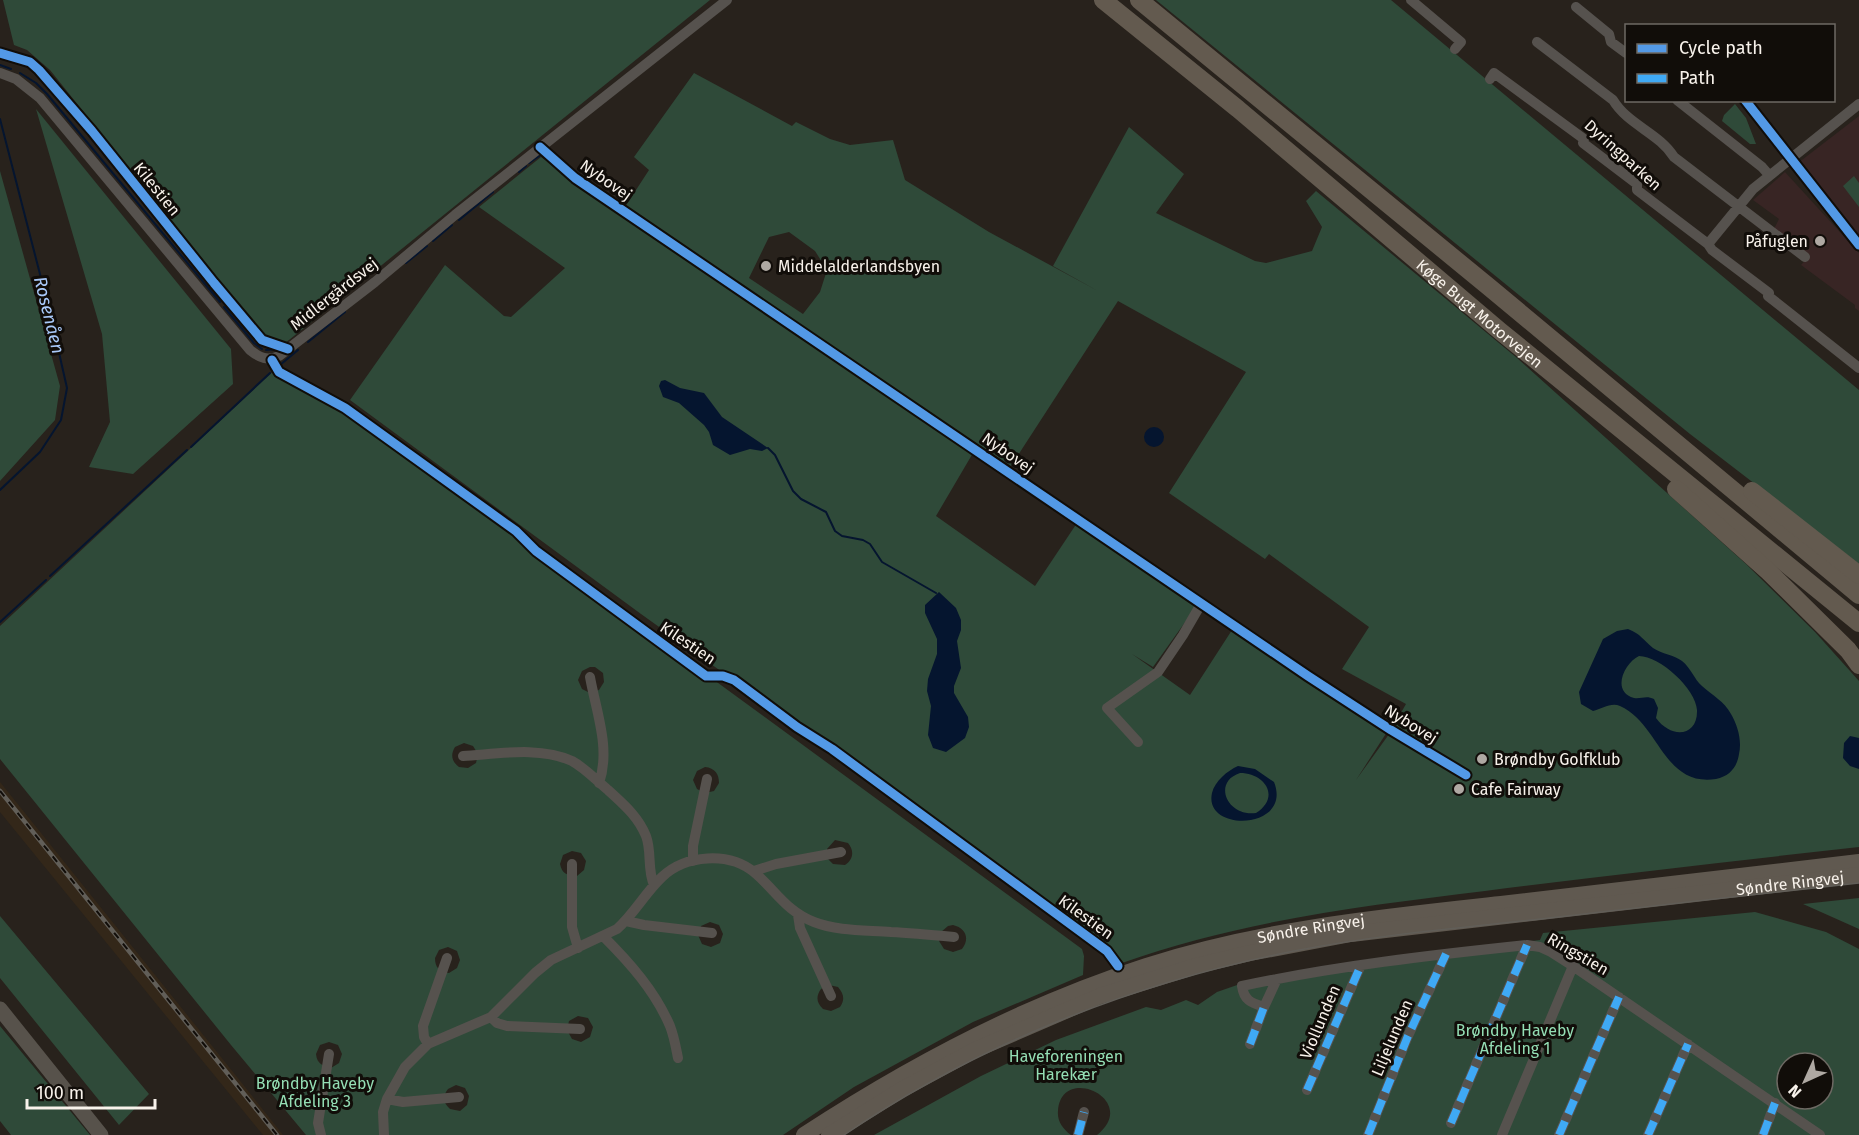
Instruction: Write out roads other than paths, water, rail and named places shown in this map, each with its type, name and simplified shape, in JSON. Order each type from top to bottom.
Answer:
[{"type":"highway","name":"Køge Bugt Motorvejen","points":[[1103,0],[1238,109],[1500,331],[1859,623]]},
{"type":"highway","name":"Køge Bugt Motorvejen","points":[[1139,0],[1859,595]]},
{"type":"highway","points":[[1489,287],[1503,292],[1859,575]]},
{"type":"highway","points":[[1500,331],[1769,573],[1848,650],[1859,665]]},
{"type":"main road","name":"Søndre Ringvej","points":[[804,1135],[896,1077],[973,1036],[1037,1007],[1108,980],[1194,952],[1244,939],[1349,921],[1859,862]]},
{"type":"main road","name":"Søndre Ringvej","points":[[829,1135],[901,1090],[975,1050],[1100,996],[1196,966],[1250,953],[1351,934],[1859,876]]},
{"type":"street","name":"Midlergårdsvej","points":[[0,73],[16,79],[40,98],[250,350],[266,359],[279,356],[375,282],[455,214],[727,0]]},
{"type":"street","points":[[1411,0],[1461,42],[1455,49]]},
{"type":"street","points":[[1576,8],[1609,34],[1611,42],[1625,52]]},
{"type":"street","name":"Dyringparken","points":[[1537,42],[1613,100],[1620,112],[1668,148],[1674,158],[1805,257]]},
{"type":"street","name":"Dyringparken","points":[[1490,79],[1494,73],[1584,139],[1583,143],[1637,184],[1637,190],[1708,244],[1712,250],[1769,293],[1768,296],[1859,368]]},
{"type":"street","points":[[1680,102],[1762,167],[1768,175]]},
{"type":"street","points":[[1708,244],[1753,189],[1768,175],[1859,104]]},
{"type":"street","name":"Nybovej","points":[[540,147],[575,178],[1201,604],[1391,730],[1466,775]]},
{"type":"street","points":[[1138,742],[1107,708],[1158,672],[1201,604]]},
{"type":"street","points":[[590,677],[605,755],[599,783]]},
{"type":"street","points":[[463,756],[538,753],[556,755],[573,762],[627,807],[639,821],[646,837],[650,855],[650,876],[654,885]]},
{"type":"street","points":[[693,861],[693,846],[707,779]]},
{"type":"street","points":[[754,872],[776,864],[841,852]]},
{"type":"street","points":[[384,1135],[382,1112],[387,1099],[405,1067],[428,1044],[491,1017],[551,960],[603,936],[626,921],[654,885],[673,869],[693,861],[710,857],[723,859],[754,872],[781,901],[798,915],[814,922],[830,926],[954,937]]},
{"type":"street","points":[[572,864],[572,927],[578,948]]},
{"type":"street","points":[[798,915],[800,928],[831,996]]},
{"type":"street","points":[[626,921],[712,933]]},
{"type":"street","points":[[603,936],[642,978],[658,1002],[671,1028],[678,1058]]},
{"type":"street","points":[[1451,1123],[1527,945]]},
{"type":"street","name":"Ringstien","points":[[1264,1007],[1248,1001],[1243,994],[1242,986],[1361,965],[1527,945],[1540,947],[1573,966],[1820,1135]]},
{"type":"street","name":"Liljelunden","points":[[1368,1135],[1408,1036],[1446,954]]},
{"type":"street","points":[[428,1044],[423,1033],[423,1026],[447,958]]},
{"type":"street","name":"Viollunden","points":[[1307,1090],[1361,965]]},
{"type":"street","points":[[1502,1135],[1573,966]]},
{"type":"street","points":[[1250,1044],[1277,979]]},
{"type":"street","points":[[1559,1135],[1619,997]]},
{"type":"street","points":[[0,1009],[101,1135]]},
{"type":"street","points":[[491,1017],[497,1023],[507,1026],[580,1029]]},
{"type":"street","points":[[1648,1135],[1688,1044]]},
{"type":"street","points":[[321,1135],[318,1123],[329,1054]]},
{"type":"street","points":[[387,1099],[403,1102],[459,1097]]},
{"type":"street","points":[[1763,1135],[1774,1103]]},
{"type":"street","points":[[1078,1135],[1084,1112]]},
{"type":"water","points":[[665,380],[680,388],[704,393],[722,417],[768,448],[762,451],[750,449],[730,455],[713,445],[704,425],[679,403],[663,397],[659,386],[661,381]]},
{"type":"water","points":[[1154,427],[1161,430],[1164,437],[1161,444],[1154,447],[1147,444],[1144,437],[1147,430]]},
{"type":"water","points":[[939,592],[956,608],[961,620],[961,630],[957,641],[961,668],[954,686],[954,693],[968,717],[969,727],[965,738],[946,752],[933,748],[928,735],[931,706],[927,691],[928,679],[937,654],[937,639],[925,613],[925,605]]},
{"type":"water","points":[[1628,629],[1639,635],[1653,648],[1682,661],[1699,683],[1728,709],[1740,739],[1737,763],[1729,773],[1716,779],[1698,779],[1684,774],[1663,752],[1644,726],[1620,706],[1610,705],[1593,711],[1581,704],[1579,692],[1603,639],[1617,631]],"holes":[[[1639,656],[1657,661],[1676,675],[1690,693],[1697,710],[1693,726],[1688,730],[1676,732],[1662,725],[1656,718],[1658,708],[1654,699],[1634,698],[1623,690],[1622,677],[1629,665]]]},
{"type":"water","points":[[1850,736],[1859,738],[1859,769],[1850,766],[1843,758],[1844,743]]},
{"type":"water","points":[[1238,766],[1255,769],[1274,782],[1276,798],[1271,810],[1260,817],[1233,820],[1221,815],[1213,806],[1212,793],[1219,781]],"holes":[[[1240,773],[1249,774],[1263,781],[1269,793],[1264,807],[1256,813],[1237,810],[1227,798],[1225,791],[1231,777]]]},
{"type":"waterway","points":[[0,65],[11,69]]},
{"type":"waterway","points":[[20,73],[36,83],[47,94],[220,302]]},
{"type":"waterway","name":"Rosenåen","points":[[0,119],[67,388],[61,420],[40,452],[0,490]]},
{"type":"waterway","points":[[529,163],[539,156]]},
{"type":"waterway","points":[[519,172],[526,166]]},
{"type":"waterway","points":[[459,220],[493,192]]},
{"type":"waterway","points":[[433,241],[452,225]]},
{"type":"waterway","points":[[406,263],[427,246]]},
{"type":"waterway","points":[[224,307],[254,343],[262,349]]},
{"type":"waterway","points":[[308,342],[345,312]]},
{"type":"waterway","points":[[266,350],[278,349]]},
{"type":"waterway","points":[[280,365],[298,350]]},
{"type":"waterway","points":[[191,447],[270,373]]},
{"type":"waterway","points":[[768,448],[775,455],[793,491],[801,499],[826,512],[835,531],[842,536],[863,540],[870,544],[882,562],[936,593]]},
{"type":"waterway","points":[[50,576],[187,450]]},
{"type":"waterway","points":[[0,622],[46,580]]},
{"type":"tram line","points":[[844,1135],[895,1102],[949,1072],[1060,1020],[1176,980],[1235,964],[1294,951],[1393,935],[1859,883]]},
{"type":"railway","points":[[0,791],[277,1135]]},
{"type":"place","name":"Påfuglen","points":[[1820,241]]},
{"type":"place","name":"Middelalderlandsbyen","points":[[766,266]]},
{"type":"place","name":"Brøndby Golfklub","points":[[1482,759]]},
{"type":"place","name":"Cafe Fairway","points":[[1459,789]]},
{"type":"park label","name":"Brøndby Haveby Afdeling 1","points":[[1515,1039]]},
{"type":"park label","name":"Haveforeningen Harekær","points":[[1066,1065]]},
{"type":"park label","name":"Brøndby Haveby Afdeling 3","points":[[315,1092]]}]
